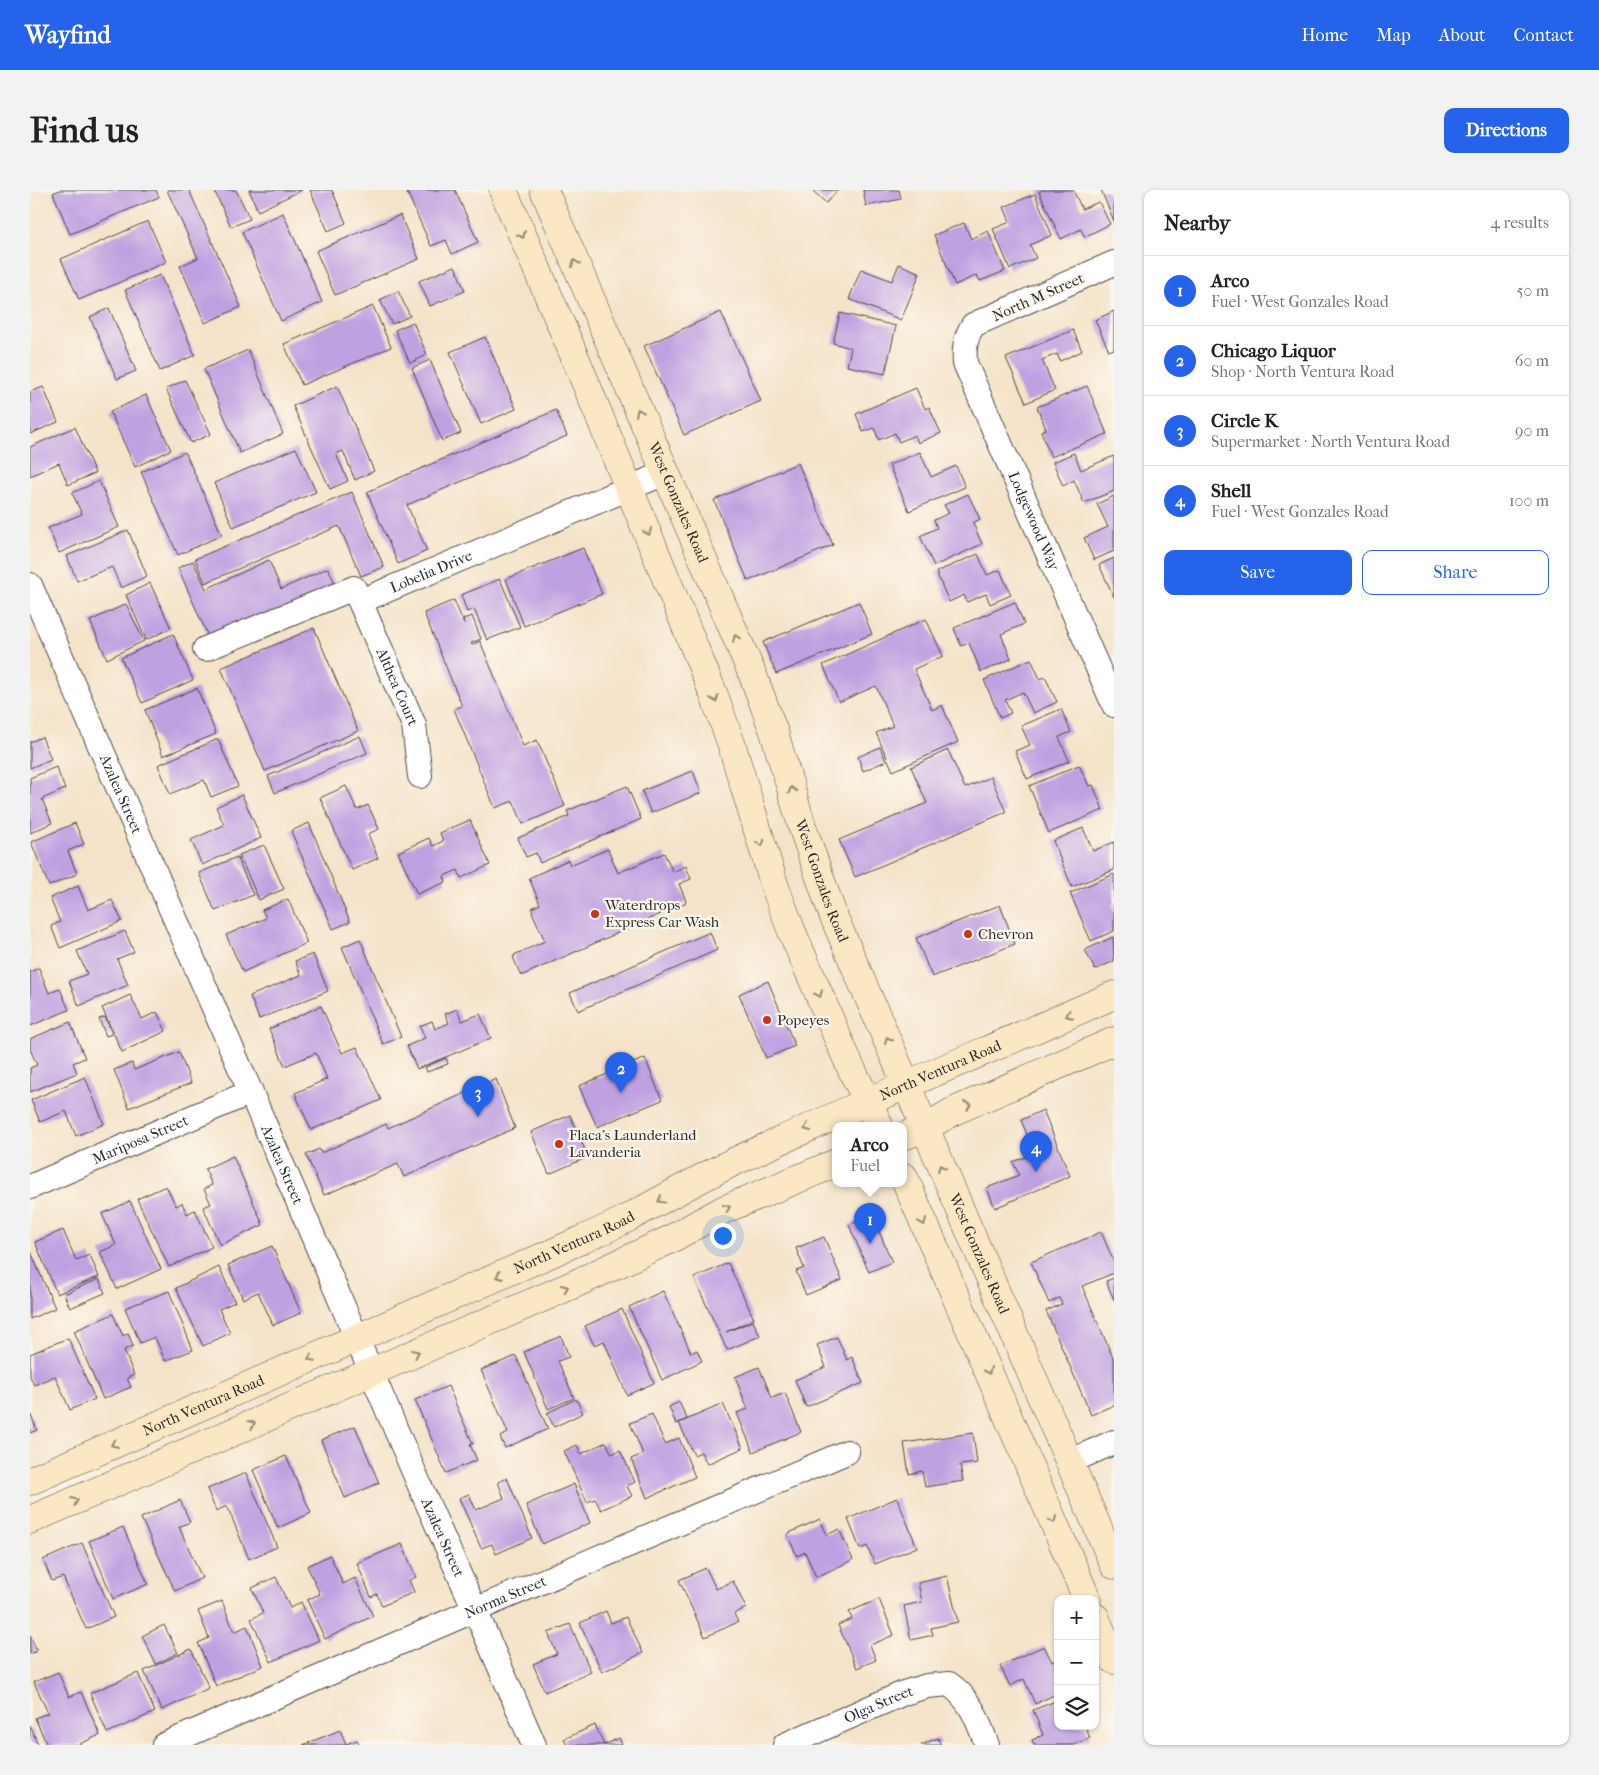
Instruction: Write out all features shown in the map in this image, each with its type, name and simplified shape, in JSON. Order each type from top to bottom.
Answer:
[{"type":"main road","points":[[502,190],[630,487],[714,694],[775,887],[792,932],[850,1066],[878,1122]]},
{"type":"main road","name":"West Gonzales Road","points":[[544,190],[762,698],[802,826],[833,915],[906,1085],[914,1132],[1069,1462],[1114,1565]]},
{"type":"main road","name":"North Ventura Road","points":[[30,1481],[624,1220],[715,1170],[867,1100],[1114,995]]},
{"type":"main road","points":[[914,1132],[952,1112],[1114,1041]]},
{"type":"main road","points":[[30,1520],[568,1287],[669,1240],[723,1210],[832,1165]]},
{"type":"main road","points":[[907,1184],[1085,1595]]},
{"type":"main road","points":[[1099,1626],[1114,1660]]},
{"type":"street","name":"North M Street","points":[[967,336],[973,325],[1114,264]]},
{"type":"street","name":"Lodgewood Way","points":[[967,336],[964,349],[966,363],[1114,705]]},
{"type":"street","name":"Lobelia Drive","points":[[361,601],[665,473]]},
{"type":"street","name":"Azalea Street","points":[[30,585],[251,1092],[422,1494],[534,1745]]},
{"type":"street","points":[[205,649],[354,588],[361,601]]},
{"type":"street","name":"Althea Court","points":[[361,601],[414,725],[420,776]]},
{"type":"street","name":"Mariposa Street","points":[[30,1186],[251,1092]]},
{"type":"street","points":[[1069,1462],[1114,1442]]},
{"type":"street","name":"Norma Street","points":[[164,1745],[475,1610],[848,1452]]},
{"type":"street","name":"Olga Street","points":[[785,1745],[904,1693],[927,1686],[949,1684],[970,1704],[987,1745]]},
{"type":"building","points":[[60,190],[156,190],[159,197],[70,234],[53,193]]},
{"type":"building","points":[[167,190],[189,190],[241,307],[205,323],[180,266],[198,258]]},
{"type":"building","points":[[214,190],[236,190],[250,219],[231,227]]},
{"type":"building","points":[[249,190],[302,190],[258,211]]},
{"type":"building","points":[[310,190],[332,190],[346,223],[328,231]]},
{"type":"building","points":[[406,190],[455,190],[478,242],[452,254],[446,240],[431,246]]},
{"type":"building","points":[[812,190],[838,190],[826,203]]},
{"type":"building","points":[[863,190],[899,190],[901,199],[866,206]]},
{"type":"building","points":[[1042,190],[1073,190],[1082,209],[1099,202],[1110,224],[1084,237],[1081,229],[1061,239],[1039,192]]},
{"type":"building","points":[[1101,190],[1114,190],[1114,221]]},
{"type":"building","points":[[1035,194],[1052,235],[1030,245],[1036,258],[1010,269],[993,229],[1010,222],[1004,207]]},
{"type":"building","points":[[283,213],[322,302],[281,321],[242,232]]},
{"type":"building","points":[[400,215],[419,259],[335,295],[316,251]]},
{"type":"building","points":[[148,221],[166,262],[79,300],[61,259]]},
{"type":"building","points":[[964,223],[971,239],[988,231],[1005,271],[980,281],[977,275],[955,285],[934,235]]},
{"type":"building","points":[[899,264],[920,273],[901,320],[849,299],[861,269],[892,281]]},
{"type":"building","points":[[455,266],[465,291],[430,306],[419,281]]},
{"type":"building","points":[[160,275],[195,355],[160,371],[125,290]]},
{"type":"building","points":[[398,291],[410,316],[392,324],[380,300]]},
{"type":"building","points":[[373,306],[391,347],[302,385],[284,344]]},
{"type":"building","points":[[109,308],[136,371],[117,379],[90,317]]},
{"type":"building","points":[[1114,311],[1114,349],[1109,351],[1095,320]]},
{"type":"building","points":[[721,312],[761,401],[684,435],[644,346]]},
{"type":"building","points":[[840,313],[896,326],[885,374],[847,366],[851,348],[833,343]]},
{"type":"building","points":[[413,322],[427,355],[410,363],[395,330]]},
{"type":"building","points":[[1073,330],[1082,351],[1060,361],[1057,354],[1042,360],[1055,390],[1026,403],[1006,358]]},
{"type":"building","points":[[485,337],[516,409],[481,424],[450,352]]},
{"type":"building","points":[[248,350],[283,434],[240,453],[204,369]]},
{"type":"building","points":[[430,360],[461,433],[442,441],[412,368]]},
{"type":"building","points":[[185,380],[211,434],[191,443],[166,389]]},
{"type":"building","points":[[337,386],[374,471],[355,480],[343,451],[336,454],[348,481],[330,489],[293,406]]},
{"type":"building","points":[[1087,386],[1107,434],[1051,457],[1041,431],[1046,429],[1037,407]]},
{"type":"building","points":[[43,387],[58,422],[30,434],[30,392]]},
{"type":"building","points":[[916,388],[925,409],[929,407],[941,433],[918,443],[915,435],[899,442],[895,433],[879,440],[874,428],[863,432],[856,414]]},
{"type":"building","points":[[146,395],[171,450],[135,467],[110,412]]},
{"type":"building","points":[[556,410],[567,436],[407,505],[427,551],[398,564],[367,492]]},
{"type":"building","points":[[75,427],[95,473],[68,485],[59,463],[30,476],[30,447]]},
{"type":"building","points":[[296,448],[316,492],[233,527],[214,483]]},
{"type":"building","points":[[185,452],[222,535],[178,555],[141,472]]},
{"type":"building","points":[[920,452],[931,477],[956,466],[965,487],[909,511],[889,465]]},
{"type":"building","points":[[1074,453],[1081,470],[1114,456],[1114,491],[1084,503],[1074,480],[1063,486],[1053,462]]},
{"type":"building","points":[[798,463],[833,545],[748,581],[714,500]]},
{"type":"building","points":[[99,481],[119,527],[59,553],[48,528],[82,514],[72,493]]},
{"type":"building","points":[[352,492],[384,567],[361,576],[339,526],[205,583],[195,559]]},
{"type":"building","points":[[968,494],[980,519],[973,523],[982,544],[934,566],[920,536],[937,528],[934,520],[949,513],[944,505]]},
{"type":"building","points":[[1114,496],[1114,551],[1094,560],[1084,538],[1108,527],[1097,504]]},
{"type":"building","points":[[128,530],[147,576],[121,588],[112,567],[77,581],[67,556]]},
{"type":"building","points":[[583,548],[602,594],[524,626],[506,579]]},
{"type":"building","points":[[978,554],[987,575],[1000,570],[1011,595],[990,604],[986,594],[967,602],[964,595],[949,602],[936,572]]},
{"type":"building","points":[[1114,558],[1114,597],[1099,565]]},
{"type":"building","points":[[269,560],[281,589],[328,568],[337,587],[211,643],[178,568],[193,561],[206,589]]},
{"type":"building","points":[[500,579],[520,627],[487,640],[474,609],[467,612],[461,595]]},
{"type":"building","points":[[150,583],[171,628],[146,640],[126,595]]},
{"type":"building","points":[[454,600],[464,624],[463,619],[472,616],[481,639],[471,643],[472,645],[480,641],[523,746],[537,740],[565,806],[523,824],[513,801],[495,808],[454,709],[462,706],[424,613]]},
{"type":"building","points":[[859,602],[872,634],[776,674],[763,642]]},
{"type":"building","points":[[1015,602],[1024,624],[1001,634],[1011,659],[981,672],[969,643],[961,646],[954,628]]},
{"type":"building","points":[[126,604],[144,641],[107,659],[90,621]]},
{"type":"building","points":[[926,619],[943,656],[914,669],[932,710],[942,705],[958,742],[893,771],[876,733],[893,726],[876,686],[839,702],[823,665]]},
{"type":"building","points":[[314,628],[358,731],[265,771],[221,668]]},
{"type":"building","points":[[173,634],[193,680],[142,703],[121,658]]},
{"type":"building","points":[[1031,659],[1040,679],[1045,677],[1057,702],[1033,713],[1023,692],[1005,700],[1011,713],[1000,718],[984,680]]},
{"type":"building","points":[[197,688],[216,734],[163,756],[145,710]]},
{"type":"building","points":[[1061,709],[1071,732],[1059,737],[1069,761],[1027,779],[1015,751],[1030,745],[1021,726]]},
{"type":"building","points":[[360,736],[367,753],[275,793],[268,776]]},
{"type":"building","points":[[42,737],[51,759],[30,768],[30,742]]},
{"type":"building","points":[[218,739],[238,786],[211,797],[204,780],[170,794],[158,765]]},
{"type":"building","points":[[880,747],[886,761],[863,771],[858,757]]},
{"type":"building","points":[[948,750],[965,788],[991,777],[1006,812],[855,877],[839,840],[927,803],[911,767]]},
{"type":"building","points":[[1079,765],[1089,786],[1093,785],[1103,810],[1049,833],[1029,786]]},
{"type":"building","points":[[56,767],[65,789],[42,799],[52,823],[30,833],[30,778]]},
{"type":"building","points":[[693,771],[701,793],[651,813],[642,791]]},
{"type":"building","points":[[346,786],[357,810],[368,805],[379,829],[368,834],[378,858],[352,870],[320,798]]},
{"type":"building","points":[[627,786],[641,819],[540,863],[536,853],[526,857],[518,838],[569,816],[567,811]]},
{"type":"building","points":[[242,795],[261,838],[202,865],[191,840],[224,825],[216,807]]},
{"type":"building","points":[[470,820],[490,865],[461,878],[458,870],[444,876],[446,882],[417,894],[398,852],[429,838],[433,846],[443,841],[440,833]]},
{"type":"building","points":[[75,823],[84,844],[68,851],[77,874],[49,886],[31,842]]},
{"type":"building","points":[[309,823],[350,922],[333,929],[291,831]]},
{"type":"building","points":[[1083,828],[1093,851],[1114,842],[1114,870],[1072,887],[1053,841]]},
{"type":"building","points":[[264,845],[284,889],[259,900],[239,855]]},
{"type":"building","name":"Waterdrops Express Car Wash","points":[[608,849],[618,873],[664,853],[673,872],[686,866],[691,879],[679,884],[686,901],[685,903],[521,976],[513,957],[514,955],[545,941],[532,912],[532,908],[540,904],[529,878],[568,860],[570,865]]},
{"type":"building","points":[[237,857],[253,895],[215,911],[199,873]]},
{"type":"building","points":[[1114,874],[1114,904],[1112,905],[1114,910],[1114,931],[1091,941],[1070,893]]},
{"type":"building","points":[[78,886],[88,910],[112,900],[122,921],[60,948],[51,926],[60,922],[50,898]]},
{"type":"building","points":[[288,899],[307,943],[243,972],[226,935],[266,918],[262,910]]},
{"type":"building","points":[[1000,905],[1015,944],[932,977],[916,938]]},
{"type":"building","points":[[125,931],[134,952],[117,959],[128,985],[79,1006],[69,981],[87,974],[77,951]]},
{"type":"building","name":"Waterdrops Express Car Wash","points":[[710,932],[717,950],[578,1011],[570,993]]},
{"type":"building","points":[[1113,937],[1114,961],[1095,970],[1085,950]]},
{"type":"building","points":[[360,939],[401,1037],[383,1044],[342,947]]},
{"type":"building","points":[[313,954],[328,991],[259,1019],[250,996],[301,975],[295,961]]},
{"type":"building","points":[[39,968],[49,993],[60,989],[69,1010],[30,1026],[30,972]]},
{"type":"building","name":"Popeyes","points":[[768,981],[795,1046],[766,1058],[739,994]]},
{"type":"building","points":[[130,995],[142,1019],[157,1012],[166,1031],[122,1052],[102,1008]]},
{"type":"building","points":[[321,1006],[342,1053],[357,1047],[381,1100],[311,1130],[295,1093],[327,1079],[316,1053],[285,1066],[269,1029]]},
{"type":"building","points":[[457,1009],[462,1021],[480,1014],[491,1038],[417,1069],[407,1046],[425,1038],[420,1026],[432,1021],[435,1029],[449,1023],[445,1014]]},
{"type":"building","points":[[105,1017],[112,1034],[106,1036],[99,1019]]},
{"type":"building","points":[[70,1022],[85,1058],[73,1063],[77,1073],[30,1092],[30,1068],[37,1065],[30,1049],[30,1039]]},
{"type":"building","points":[[179,1052],[191,1083],[129,1108],[114,1070],[132,1063],[134,1070]]},
{"type":"building","points":[[446,1058],[448,1064],[427,1072],[425,1067]]},
{"type":"building","points":[[645,1058],[662,1100],[597,1127],[579,1086]]},
{"type":"building","points":[[85,1077],[104,1124],[76,1136],[66,1111],[40,1122],[31,1100]]},
{"type":"building","points":[[496,1079],[515,1128],[404,1177],[398,1164],[324,1195],[306,1155],[319,1149],[321,1153],[386,1124],[388,1128]]},
{"type":"building","points":[[1043,1110],[1070,1176],[995,1208],[987,1188],[1019,1175],[1013,1162],[1035,1153],[1021,1120]]},
{"type":"building","name":"Flaca's Launderland Lavanderia","points":[[570,1115],[588,1157],[549,1174],[531,1132]]},
{"type":"building","points":[[233,1156],[263,1225],[220,1245],[203,1207],[211,1204],[204,1189],[212,1185],[205,1169]]},
{"type":"building","points":[[166,1186],[176,1206],[182,1203],[187,1214],[195,1210],[212,1247],[169,1267],[137,1199]]},
{"type":"building","points":[[130,1201],[161,1269],[117,1289],[100,1252],[116,1245],[102,1214]]},
{"type":"building","points":[[872,1215],[892,1262],[869,1272],[849,1225]]},
{"type":"building","points":[[63,1230],[76,1260],[90,1255],[99,1277],[57,1294],[35,1242]]},
{"type":"building","points":[[1101,1232],[1114,1262],[1114,1273],[1082,1286],[1114,1360],[1114,1405],[1091,1415],[1046,1311],[1062,1304],[1059,1298],[1049,1303],[1031,1262]]},
{"type":"building","points":[[824,1237],[842,1280],[806,1295],[796,1271],[804,1268],[796,1248]]},
{"type":"building","points":[[272,1246],[301,1313],[273,1325],[258,1292],[243,1299],[228,1265]]},
{"type":"building","points":[[30,1250],[55,1308],[30,1319]]},
{"type":"building","points":[[728,1263],[754,1319],[726,1332],[753,1321],[760,1336],[727,1350],[694,1278]]},
{"type":"building","points":[[219,1267],[235,1302],[219,1309],[230,1333],[203,1346],[176,1288]]},
{"type":"building","points":[[1114,1278],[1114,1300],[1106,1281]]},
{"type":"building","points":[[99,1279],[105,1293],[70,1308],[64,1294]]},
{"type":"building","points":[[169,1291],[193,1350],[165,1361],[155,1337],[140,1343],[125,1308]]},
{"type":"building","points":[[663,1291],[691,1353],[697,1350],[702,1361],[662,1380],[629,1307]]},
{"type":"building","points":[[622,1309],[654,1383],[627,1395],[604,1341],[594,1345],[585,1326]]},
{"type":"building","points":[[113,1314],[123,1336],[128,1333],[133,1346],[124,1350],[134,1375],[127,1378],[131,1387],[103,1399],[74,1331]]},
{"type":"building","points":[[561,1336],[569,1357],[558,1361],[574,1398],[548,1409],[524,1352]]},
{"type":"building","points":[[837,1337],[847,1360],[852,1357],[863,1383],[806,1407],[795,1380],[826,1367],[817,1345]]},
{"type":"building","points":[[68,1338],[95,1399],[70,1410],[55,1376],[34,1385],[30,1376],[30,1354]]},
{"type":"building","points":[[516,1356],[548,1429],[505,1448],[500,1437],[508,1433],[481,1370]]},
{"type":"building","points":[[759,1367],[772,1398],[785,1393],[801,1432],[753,1452],[737,1413],[748,1409],[735,1377]]},
{"type":"building","points":[[448,1386],[473,1444],[470,1445],[477,1460],[446,1473],[415,1400]]},
{"type":"building","points":[[576,1399],[583,1413],[554,1427],[547,1413]]},
{"type":"building","points":[[679,1402],[687,1419],[676,1424],[669,1407]]},
{"type":"building","points":[[723,1404],[743,1448],[707,1464],[701,1452],[694,1455],[679,1423]]},
{"type":"building","points":[[30,1413],[37,1430],[30,1433]]},
{"type":"building","points":[[652,1414],[665,1444],[679,1438],[695,1477],[647,1498],[631,1459],[643,1454],[630,1423]]},
{"type":"building","points":[[355,1426],[379,1483],[345,1498],[321,1440]]},
{"type":"building","points":[[973,1433],[977,1463],[960,1465],[963,1481],[925,1487],[922,1471],[909,1474],[904,1443]]},
{"type":"building","points":[[606,1442],[612,1454],[620,1450],[635,1482],[627,1486],[632,1496],[601,1510],[595,1499],[587,1502],[564,1451],[577,1445],[581,1454]]},
{"type":"building","points":[[286,1456],[311,1513],[278,1528],[253,1470]]},
{"type":"building","points":[[246,1473],[277,1547],[249,1559],[227,1506],[216,1511],[207,1489]]},
{"type":"building","points":[[507,1478],[532,1538],[496,1554],[492,1544],[481,1548],[459,1498],[469,1494],[476,1510],[504,1498],[498,1482]]},
{"type":"building","points":[[574,1484],[590,1523],[542,1544],[526,1505]]},
{"type":"building","points":[[897,1498],[917,1547],[875,1564],[867,1546],[860,1549],[848,1519]]},
{"type":"building","points":[[180,1500],[190,1522],[179,1527],[202,1578],[175,1591],[141,1518]]},
{"type":"building","points":[[820,1519],[827,1535],[839,1529],[853,1560],[816,1577],[805,1552],[797,1556],[787,1534]]},
{"type":"building","points":[[123,1527],[148,1584],[113,1599],[89,1541]]},
{"type":"building","points":[[82,1543],[114,1617],[86,1629],[63,1577],[52,1581],[43,1560]]},
{"type":"building","points":[[402,1544],[416,1577],[409,1580],[414,1592],[382,1606],[377,1594],[371,1597],[357,1563]]},
{"type":"building","points":[[330,1555],[343,1584],[355,1578],[373,1616],[325,1639],[307,1600],[320,1594],[307,1566]]},
{"type":"building","points":[[706,1568],[716,1589],[733,1581],[746,1608],[734,1614],[738,1622],[705,1637],[679,1580]]},
{"type":"building","points":[[947,1576],[958,1622],[931,1628],[933,1635],[911,1640],[904,1606],[922,1602],[918,1583]]},
{"type":"building","points":[[276,1577],[290,1608],[301,1602],[319,1640],[271,1662],[251,1619],[263,1613],[252,1588]]},
{"type":"building","points":[[879,1599],[894,1635],[870,1645],[876,1660],[857,1668],[838,1625],[852,1619],[849,1612]]},
{"type":"building","points":[[222,1601],[234,1632],[247,1626],[263,1666],[216,1686],[198,1643],[209,1638],[198,1611]]},
{"type":"building","points":[[606,1611],[611,1623],[626,1617],[643,1653],[602,1672],[580,1623]]},
{"type":"building","points":[[570,1624],[591,1672],[545,1692],[533,1664],[557,1654],[548,1633]]},
{"type":"building","points":[[164,1625],[178,1653],[156,1664],[142,1636]]},
{"type":"building","points":[[30,1635],[37,1651],[30,1654]]},
{"type":"building","points":[[1044,1646],[1052,1662],[1054,1661],[1054,1695],[1035,1704],[1024,1679],[1010,1686],[1000,1666]]},
{"type":"building","points":[[191,1649],[209,1688],[162,1710],[144,1671]]},
{"type":"building","points":[[58,1672],[69,1697],[81,1692],[100,1735],[77,1745],[47,1745],[35,1718],[48,1713],[34,1682]]},
{"type":"building","points":[[138,1673],[155,1712],[107,1733],[90,1693]]},
{"type":"building","points":[[1054,1702],[1054,1730],[1087,1730],[1090,1738],[1073,1745],[1034,1745],[1032,1740],[1043,1735],[1033,1710]]},
{"type":"building","points":[[30,1725],[38,1745],[30,1745]]},
{"type":"building","points":[[595,1725],[604,1745],[567,1745],[564,1739]]},
{"type":"building","points":[[340,1730],[346,1744],[357,1740],[360,1745],[303,1745]]},
{"type":"building","points":[[619,1738],[622,1745],[604,1745]]},
{"type":"building","points":[[938,1738],[941,1745],[921,1745]]},
{"type":"place","name":"Waterdrops Express Car Wash","points":[[595,914]]},
{"type":"place","name":"Chevron","points":[[968,934]]},
{"type":"place","name":"Popeyes","points":[[767,1020]]},
{"type":"place","name":"Chicago Liquor","points":[[621,1093]]},
{"type":"place","name":"Circle K","points":[[478,1117]]},
{"type":"place","name":"Flaca's Launderland Lavanderia","points":[[559,1144]]},
{"type":"place","name":"Shell","points":[[1036,1172]]},
{"type":"place","name":"Arco","points":[[870,1244]]}]
